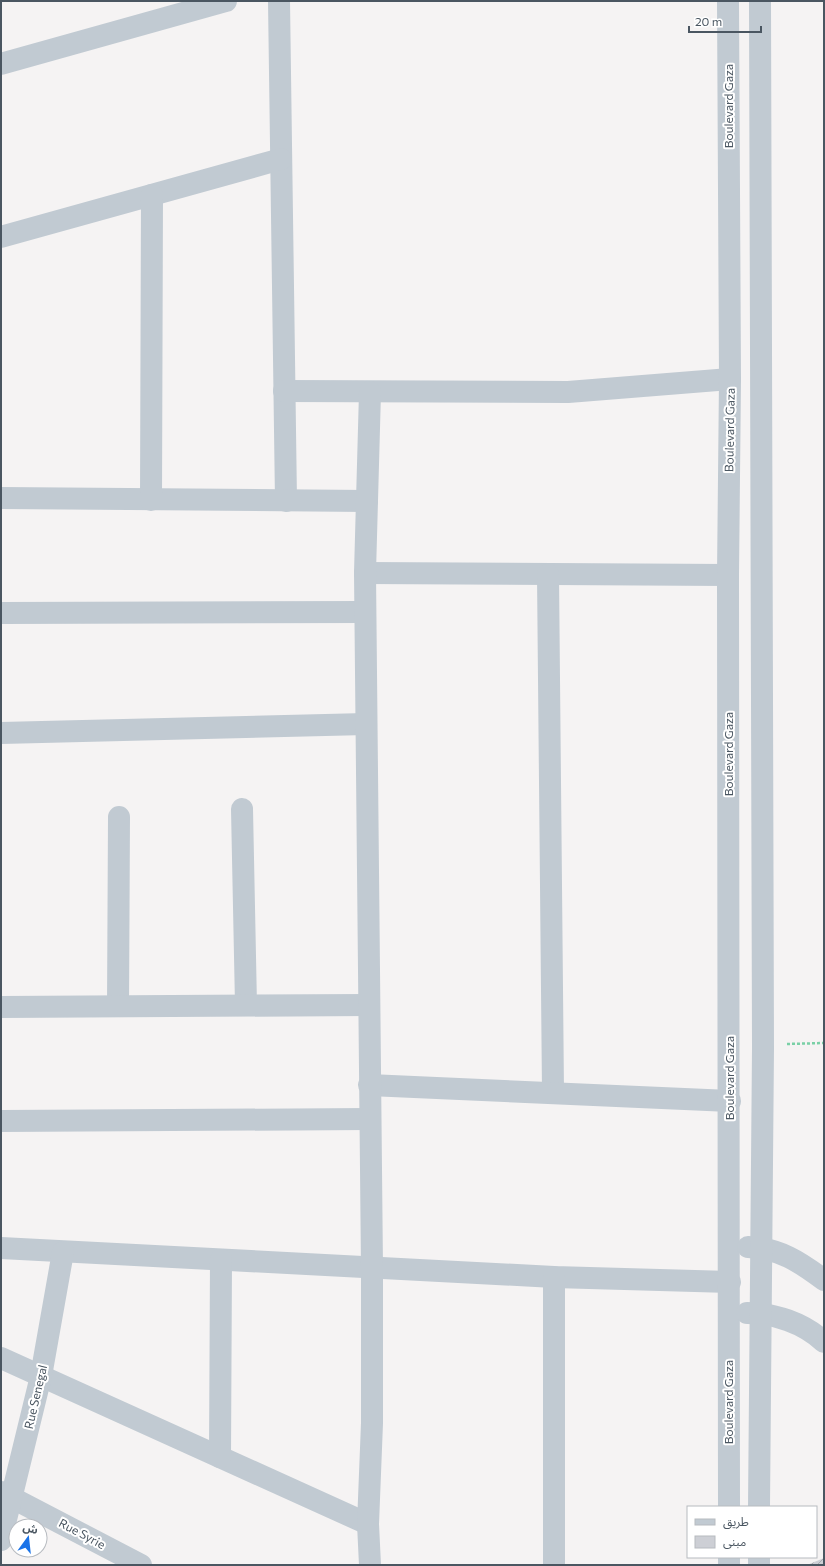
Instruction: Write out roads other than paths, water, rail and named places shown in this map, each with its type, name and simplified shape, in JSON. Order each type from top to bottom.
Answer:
[{"type":"street","points":[[1,64],[172,9],[226,1]]},
{"type":"street","points":[[278,1],[286,501]]},
{"type":"street","name":"Boulevard Gaza","points":[[728,1],[730,379],[728,575],[730,1101],[729,1506]]},
{"type":"street","points":[[760,1],[763,1048],[760,1506]]},
{"type":"street","points":[[1,237],[281,159]]},
{"type":"street","points":[[151,500],[152,195]]},
{"type":"street","points":[[284,390],[370,392],[568,392],[730,379]]},
{"type":"street","points":[[370,392],[365,573],[372,1268],[372,1423],[368,1524],[370,1565]]},
{"type":"street","points":[[1,498],[367,501]]},
{"type":"street","points":[[365,573],[728,575]]},
{"type":"street","points":[[548,574],[553,1092]]},
{"type":"street","points":[[1,613],[366,612]]},
{"type":"street","points":[[1,733],[366,724]]},
{"type":"street","points":[[242,809],[246,1006]]},
{"type":"street","points":[[118,1006],[119,817]]},
{"type":"street","points":[[1,1007],[369,1005]]},
{"type":"street","points":[[369,1085],[730,1101]]},
{"type":"street","points":[[1,1121],[370,1119]]},
{"type":"street","points":[[730,1246],[761,1247],[778,1251],[794,1259],[824,1280]]},
{"type":"street","points":[[1,1248],[372,1268],[467,1271],[554,1277],[730,1282]]},
{"type":"street","name":"Rue Senegal","points":[[1,1540],[7,1495],[41,1376],[63,1252]]},
{"type":"street","points":[[220,1457],[221,1260]]},
{"type":"street","points":[[554,1277],[554,1565]]},
{"type":"street","points":[[730,1312],[761,1313],[798,1324],[824,1342]]},
{"type":"street","points":[[1,1358],[368,1524]]},
{"type":"street","name":"Rue Syrie","points":[[7,1495],[133,1563]]}]
